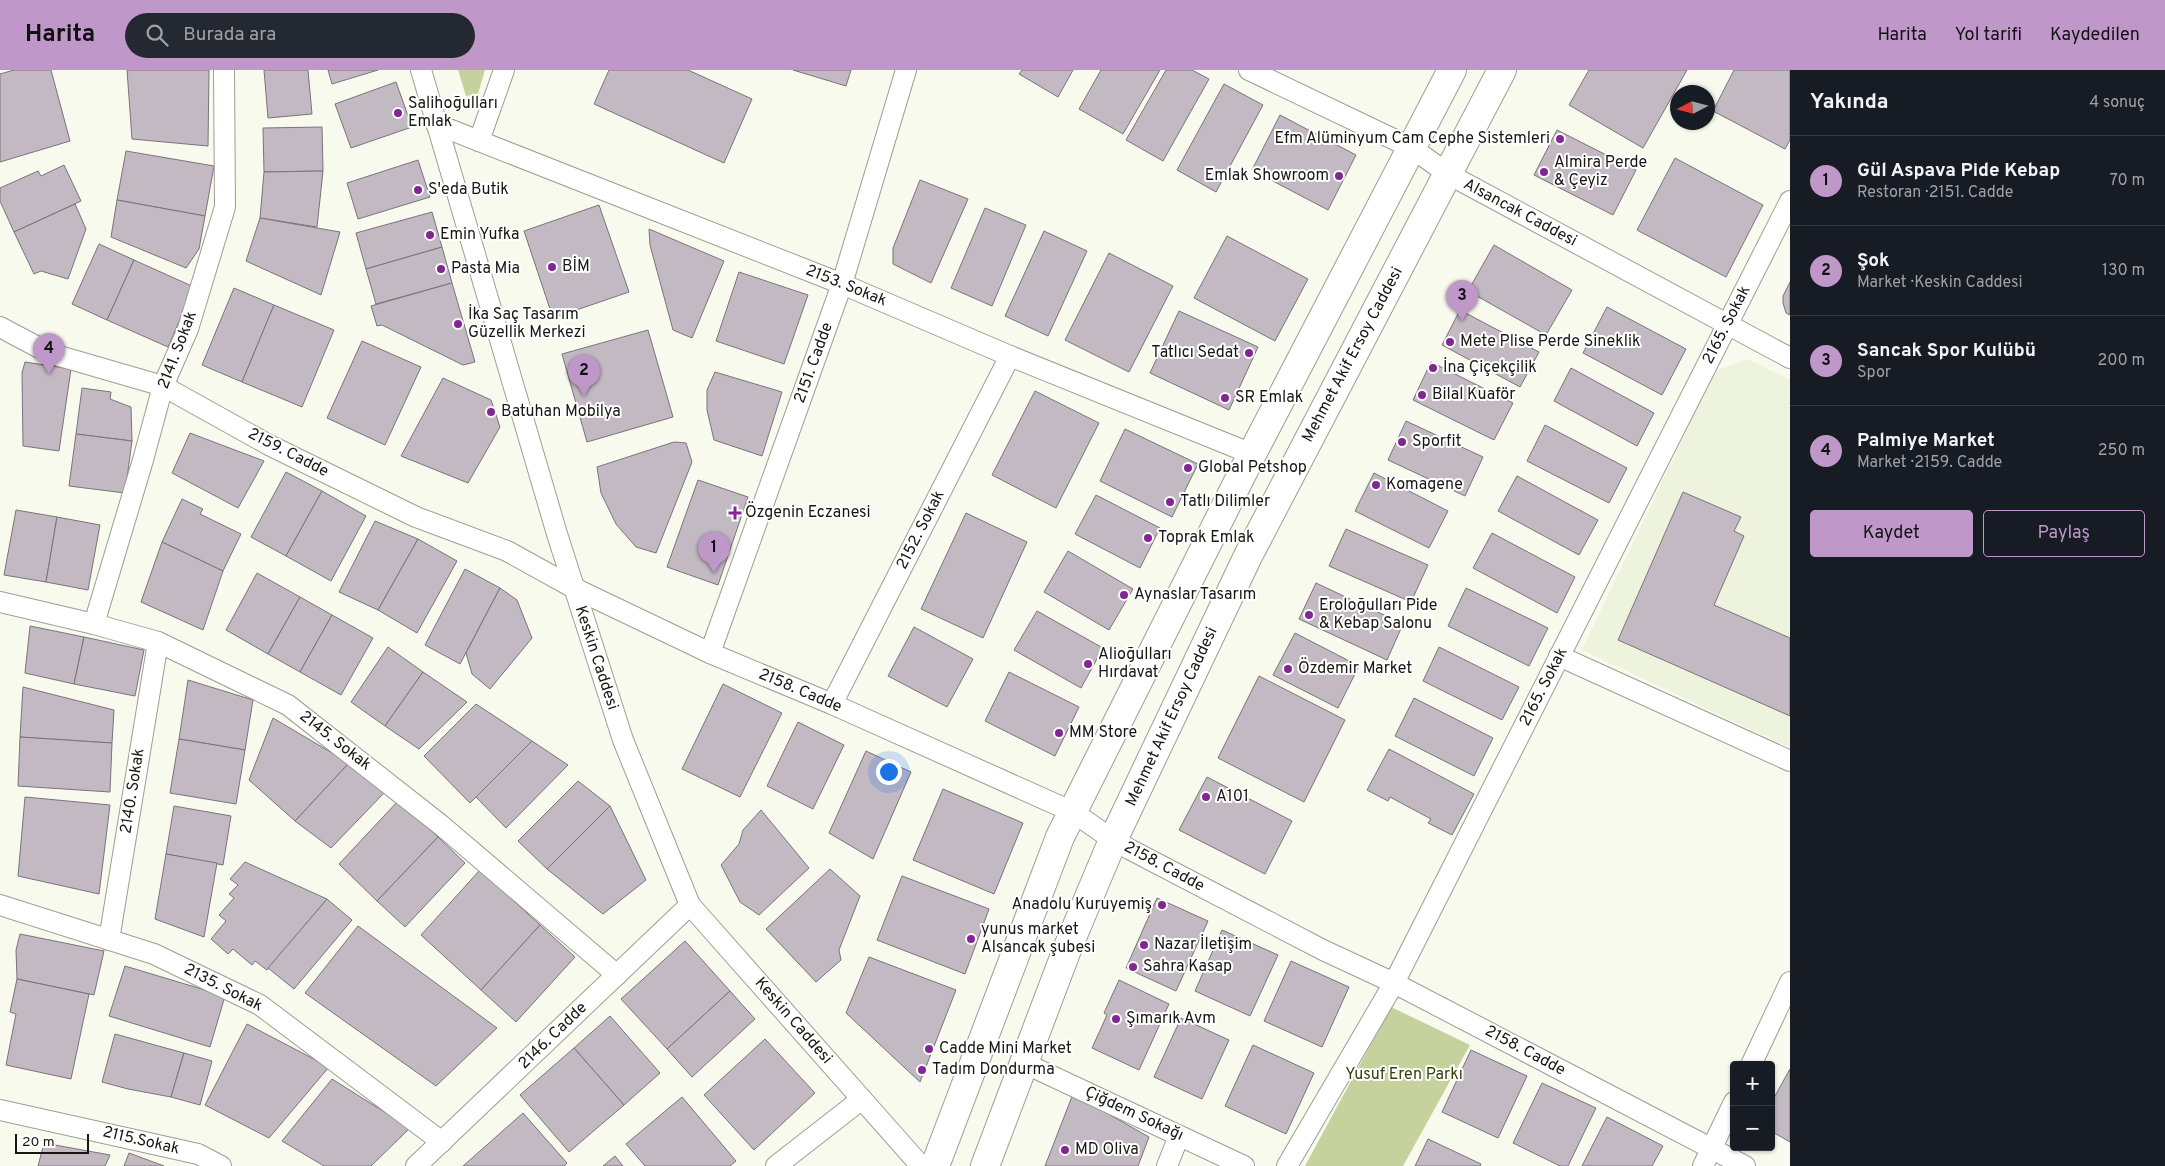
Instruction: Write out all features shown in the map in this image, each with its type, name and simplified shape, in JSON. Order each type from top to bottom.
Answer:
[{"type":"street","name":"2141. Sokak","points":[[94,624],[163,386],[188,329],[225,207],[224,70]]},
{"type":"street","name":"Keskin Caddesi","points":[[421,70],[574,588],[623,740],[690,905],[921,1166]]},
{"type":"street","points":[[479,141],[504,70]]},
{"type":"street","name":"2151. Cadde","points":[[710,653],[842,284],[906,70]]},
{"type":"street","name":"Alsancak Caddesi","points":[[1248,70],[1412,148],[1448,174],[1790,358]]},
{"type":"street","points":[[936,1166],[1060,837],[1252,454],[1452,70]]},
{"type":"street","name":"Mehmet Akif Ersoy Caddesi","points":[[985,1166],[1068,947],[1113,840],[1248,556],[1502,70]]},
{"type":"street","name":"2153. Sokak","points":[[436,124],[842,284],[1010,356],[1252,454]]},
{"type":"street","name":"2165. Sokak","points":[[1287,1166],[1394,983],[1790,202]]},
{"type":"street","name":"2159. Cadde","points":[[0,327],[49,352],[163,386],[270,445],[416,517],[507,551],[574,588]]},
{"type":"street","name":"2152. Sokak","points":[[832,704],[1010,356]]},
{"type":"street","name":"2158. Cadde","points":[[574,588],[710,653],[832,704],[1073,812],[1113,840],[1322,950],[1394,983],[1707,1157],[1745,1166]]},
{"type":"street","name":"2145. Sokak","points":[[0,602],[94,624],[158,642],[288,705],[441,826],[617,975]]},
{"type":"street","name":"2140. Sokak","points":[[109,940],[158,642]]},
{"type":"street","points":[[1560,656],[1790,761]]},
{"type":"street","name":"2135. Sokak","points":[[0,905],[154,954],[260,1005],[442,1142]]},
{"type":"street","name":"2146. Cadde","points":[[416,1166],[690,905]]},
{"type":"street","points":[[1753,1061],[1790,982]]},
{"type":"street","name":"Çiğdem Sokağı","points":[[1024,1063],[1244,1166]]},
{"type":"street","points":[[776,1166],[862,1099]]},
{"type":"street","points":[[1707,1157],[1732,1106]]},
{"type":"street","name":"2115.Sokak","points":[[0,1110],[198,1154],[221,1166]]},
{"type":"street","points":[[1167,1166],[1180,1136]]},
{"type":"shaded area","points":[[1748,359],[1790,380],[1790,748],[1582,650],[1715,371]]},
{"type":"green space","points":[[458,70],[485,70],[478,94],[466,96]]},
{"type":"green space","name":"Yusuf Eren Parkı","points":[[1391,1007],[1470,1045],[1403,1166],[1305,1166]]},
{"type":"building","points":[[14,70],[51,70],[70,141],[0,162],[0,74]]},
{"type":"building","points":[[127,70],[209,70],[208,146],[132,139]]},
{"type":"building","points":[[264,70],[308,70],[312,114],[268,118]]},
{"type":"building","points":[[328,70],[378,70],[332,84]]},
{"type":"building","points":[[609,70],[688,70],[752,99],[724,163],[594,104]]},
{"type":"building","points":[[793,70],[851,70],[846,86]]},
{"type":"building","points":[[1022,70],[1073,70],[1058,97],[1019,74]]},
{"type":"building","points":[[1101,70],[1160,70],[1123,134],[1079,109]]},
{"type":"building","points":[[1166,70],[1192,70],[1209,79],[1163,161],[1126,140]]},
{"type":"building","points":[[1589,70],[1687,70],[1679,85],[1670,85],[1670,100],[1643,148],[1569,105]]},
{"type":"building","points":[[1734,70],[1790,70],[1790,140],[1785,149],[1715,112],[1715,107]]},
{"type":"building","points":[[396,82],[412,127],[351,148],[335,104]]},
{"type":"building","points":[[1224,84],[1263,105],[1216,192],[1177,170]]},
{"type":"building","points":[[1280,115],[1356,155],[1328,210],[1252,170]]},
{"type":"building","points":[[322,127],[323,171],[264,172],[263,128]]},
{"type":"building","points":[[1557,130],[1636,170],[1613,215],[1534,175]]},
{"type":"building","points":[[126,151],[214,166],[205,216],[117,200]]},
{"type":"building","points":[[1675,158],[1763,205],[1726,277],[1637,230]]},
{"type":"building","points":[[418,160],[430,197],[358,219],[347,183]]},
{"type":"building","points":[[64,165],[81,201],[14,232],[0,201],[0,188],[38,171],[41,176]]},
{"type":"building","points":[[323,171],[317,227],[260,218],[264,172]]},
{"type":"building","points":[[920,180],[968,199],[931,283],[893,264],[893,248]]},
{"type":"building","points":[[117,200],[205,216],[199,249],[186,268],[111,237]]},
{"type":"building","points":[[75,204],[86,229],[68,279],[41,271],[34,274],[14,232]]},
{"type":"building","points":[[599,205],[629,292],[553,318],[524,231]]},
{"type":"building","points":[[985,208],[1026,225],[992,306],[951,288]]},
{"type":"building","points":[[432,212],[442,247],[366,269],[356,233]]},
{"type":"building","points":[[260,218],[340,232],[321,295],[246,261]]},
{"type":"building","points":[[649,229],[724,261],[692,338],[673,330],[650,245]]},
{"type":"building","points":[[1044,231],[1087,251],[1048,336],[1005,316]]},
{"type":"building","points":[[1227,236],[1308,279],[1275,341],[1194,298]]},
{"type":"building","points":[[99,244],[134,260],[107,320],[72,304]]},
{"type":"building","points":[[1494,245],[1572,290],[1546,335],[1468,291]]},
{"type":"building","points":[[442,247],[452,283],[376,304],[366,269]]},
{"type":"building","points":[[1109,253],[1173,286],[1129,372],[1065,340]]},
{"type":"building","points":[[134,260],[194,287],[168,347],[107,320]]},
{"type":"building","points":[[739,272],[808,295],[784,364],[716,341]]},
{"type":"building","points":[[1790,282],[1790,315],[1786,313],[1783,296]]},
{"type":"building","points":[[452,283],[475,362],[463,365],[382,325],[377,326],[371,306]]},
{"type":"building","points":[[234,288],[274,305],[242,382],[202,365]]},
{"type":"building","points":[[274,305],[334,330],[302,407],[242,382]]},
{"type":"building","points":[[1607,307],[1686,349],[1662,395],[1583,353]]},
{"type":"building","points":[[1460,310],[1539,352],[1520,387],[1442,345]]},
{"type":"building","points":[[1179,311],[1258,347],[1229,410],[1150,373]]},
{"type":"building","points":[[648,330],[673,417],[587,442],[562,354]]},
{"type":"building","points":[[362,341],[421,367],[385,445],[327,418]]},
{"type":"building","points":[[25,362],[71,369],[59,451],[23,446],[22,373]]},
{"type":"building","points":[[1431,362],[1513,403],[1494,440],[1413,400]]},
{"type":"building","points":[[1571,368],[1654,413],[1637,446],[1554,401]]},
{"type":"building","points":[[715,372],[782,392],[762,456],[714,440],[707,410],[707,390]]},
{"type":"building","points":[[443,378],[491,400],[500,427],[468,483],[401,456]]},
{"type":"building","points":[[82,388],[111,392],[110,399],[131,407],[132,441],[76,434]]},
{"type":"building","points":[[1035,391],[1099,423],[1056,508],[992,475]]},
{"type":"building","points":[[1406,421],[1483,457],[1465,496],[1388,460]]},
{"type":"building","points":[[1545,425],[1627,468],[1609,503],[1527,461]]},
{"type":"building","points":[[1125,429],[1198,464],[1172,517],[1100,481]]},
{"type":"building","points":[[190,433],[264,461],[238,508],[172,473]]},
{"type":"building","points":[[76,434],[132,441],[125,493],[69,486]]},
{"type":"building","points":[[674,442],[686,443],[692,462],[656,553],[636,547],[616,524],[601,493],[597,467]]},
{"type":"building","points":[[286,472],[322,491],[286,556],[251,537]]},
{"type":"building","points":[[1374,473],[1448,511],[1429,548],[1355,511]]},
{"type":"building","points":[[1517,476],[1598,520],[1579,555],[1498,511]]},
{"type":"building","points":[[698,480],[748,497],[718,585],[667,567]]},
{"type":"building","points":[[322,491],[366,516],[331,581],[286,556]]},
{"type":"building","points":[[1683,492],[1741,517],[1734,531],[1744,536],[1714,605],[1790,638],[1790,716],[1618,640]]},
{"type":"building","points":[[1096,495],[1160,528],[1140,568],[1075,534]]},
{"type":"building","points":[[182,499],[203,509],[200,514],[241,534],[223,571],[162,542]]},
{"type":"building","points":[[16,510],[57,517],[46,582],[4,575]]},
{"type":"building","points":[[966,513],[1027,542],[983,638],[921,609]]},
{"type":"building","points":[[57,517],[100,525],[88,590],[46,582]]},
{"type":"building","points":[[375,521],[418,539],[378,610],[339,592]]},
{"type":"building","points":[[1346,529],[1428,565],[1411,602],[1329,566]]},
{"type":"building","points":[[1492,533],[1575,577],[1557,613],[1473,568]]},
{"type":"building","points":[[418,539],[457,561],[417,633],[378,610]]},
{"type":"building","points":[[162,542],[223,571],[203,630],[141,602]]},
{"type":"building","points":[[1068,551],[1133,589],[1109,630],[1044,592]]},
{"type":"building","points":[[465,569],[500,588],[460,664],[425,645]]},
{"type":"building","points":[[257,573],[300,597],[268,654],[226,630]]},
{"type":"building","points":[[1316,583],[1403,624],[1387,660],[1299,619]]},
{"type":"building","points":[[500,588],[517,600],[532,638],[490,689],[472,674],[466,653]]},
{"type":"building","points":[[1466,588],[1548,628],[1529,666],[1448,626]]},
{"type":"building","points":[[300,597],[332,615],[300,672],[268,654]]},
{"type":"building","points":[[1037,611],[1103,648],[1081,688],[1014,650]]},
{"type":"building","points":[[332,615],[373,638],[341,695],[300,672]]},
{"type":"building","points":[[30,626],[84,637],[74,684],[25,673]]},
{"type":"building","points":[[914,627],[973,659],[947,707],[888,676]]},
{"type":"building","points":[[1295,633],[1359,666],[1338,708],[1273,675]]},
{"type":"building","points":[[84,637],[144,650],[135,696],[74,684]]},
{"type":"building","points":[[388,647],[423,672],[385,726],[351,702]]},
{"type":"building","points":[[1439,647],[1519,687],[1502,720],[1423,681]]},
{"type":"building","points":[[423,672],[467,702],[419,749],[385,726]]},
{"type":"building","points":[[1009,672],[1079,707],[1055,756],[985,721]]},
{"type":"building","points":[[1259,676],[1345,720],[1304,802],[1218,758]]},
{"type":"building","points":[[188,680],[253,700],[245,750],[179,739]]},
{"type":"building","points":[[723,684],[782,713],[740,797],[682,769]]},
{"type":"building","points":[[23,687],[114,710],[112,743],[20,737]]},
{"type":"building","points":[[1414,698],[1493,738],[1474,776],[1395,736]]},
{"type":"building","points":[[476,704],[532,741],[470,803],[424,756]]},
{"type":"building","points":[[273,718],[349,763],[295,821],[249,780]]},
{"type":"building","points":[[798,722],[844,745],[813,809],[767,786]]},
{"type":"building","points":[[20,737],[112,743],[110,792],[18,786]]},
{"type":"building","points":[[179,739],[245,750],[236,804],[170,793]]},
{"type":"building","points":[[532,741],[568,765],[506,828],[476,797]]},
{"type":"building","points":[[1389,749],[1474,794],[1452,835],[1428,823],[1431,819],[1390,797],[1388,801],[1367,790]]},
{"type":"building","points":[[866,751],[911,772],[873,859],[829,833]]},
{"type":"building","points":[[349,763],[384,793],[331,848],[295,821]]},
{"type":"building","points":[[1207,777],[1292,821],[1265,874],[1179,830]]},
{"type":"building","points":[[578,781],[610,806],[547,869],[518,841]]},
{"type":"building","points":[[943,789],[1023,823],[994,894],[913,860]]},
{"type":"building","points":[[25,797],[110,805],[99,894],[18,876]]},
{"type":"building","points":[[399,800],[438,837],[377,901],[339,864]]},
{"type":"building","points":[[174,806],[231,816],[223,865],[166,854]]},
{"type":"building","points":[[610,806],[646,880],[603,914],[547,869]]},
{"type":"building","points":[[761,810],[809,868],[759,915],[740,902],[721,865],[739,844],[743,830]]},
{"type":"building","points":[[438,837],[465,863],[405,927],[377,901]]},
{"type":"building","points":[[166,854],[217,863],[204,937],[155,919]]},
{"type":"building","points":[[245,862],[327,899],[267,970],[255,961],[252,965],[233,949],[228,954],[211,939],[226,921],[219,915],[234,898],[229,894],[238,885],[230,879]]},
{"type":"building","points":[[830,869],[860,896],[839,950],[841,960],[816,982],[766,929]]},
{"type":"building","points":[[480,870],[540,925],[481,990],[421,935]]},
{"type":"building","points":[[902,876],[989,909],[965,974],[877,940]]},
{"type":"building","points":[[1157,898],[1208,921],[1176,991],[1126,968]]},
{"type":"building","points":[[327,899],[352,920],[294,989],[268,968]]},
{"type":"building","points":[[540,925],[575,957],[516,1022],[481,990]]},
{"type":"building","points":[[358,926],[497,1028],[436,1086],[305,993]]},
{"type":"building","points":[[1222,930],[1278,955],[1250,1016],[1195,991]]},
{"type":"building","points":[[20,934],[104,951],[94,995],[17,979],[16,950]]},
{"type":"building","points":[[685,941],[730,991],[667,1049],[621,999]]},
{"type":"building","points":[[869,957],[956,990],[920,1082],[846,1013]]},
{"type":"building","points":[[1291,961],[1349,987],[1322,1047],[1264,1021]]},
{"type":"building","points":[[125,966],[225,996],[210,1047],[109,1016]]},
{"type":"building","points":[[17,979],[89,994],[71,1079],[6,1065],[16,1014],[10,1012]]},
{"type":"building","points":[[1119,980],[1169,1004],[1139,1070],[1092,1048],[1107,1015],[1104,1013]]},
{"type":"building","points":[[730,991],[755,1019],[692,1077],[667,1049]]},
{"type":"building","points":[[610,1016],[660,1073],[624,1105],[574,1048]]},
{"type":"building","points":[[1181,1018],[1229,1040],[1202,1099],[1154,1077]]},
{"type":"building","points":[[247,1024],[329,1067],[269,1138],[205,1105]]},
{"type":"building","points":[[115,1034],[184,1053],[171,1097],[102,1082]]},
{"type":"building","points":[[765,1039],[815,1093],[754,1150],[704,1095]]},
{"type":"building","points":[[1253,1045],[1314,1073],[1286,1134],[1225,1106]]},
{"type":"building","points":[[574,1048],[624,1105],[569,1152],[520,1095]]},
{"type":"building","points":[[1471,1050],[1527,1076],[1498,1138],[1442,1112]]},
{"type":"building","points":[[184,1053],[212,1061],[200,1105],[171,1097]]},
{"type":"building","points":[[1790,1069],[1790,1142],[1775,1133],[1775,1096]]},
{"type":"building","points":[[332,1079],[410,1128],[371,1166],[324,1166],[282,1141]]},
{"type":"building","points":[[1542,1083],[1596,1108],[1568,1166],[1560,1166],[1513,1143]]},
{"type":"building","points":[[1073,1094],[1149,1137],[1138,1166],[1045,1166]]},
{"type":"building","points":[[682,1097],[736,1161],[730,1166],[645,1166],[626,1144]]},
{"type":"building","points":[[523,1113],[567,1163],[564,1166],[463,1166]]},
{"type":"building","points":[[1607,1117],[1663,1146],[1652,1166],[1582,1166]]},
{"type":"building","points":[[1428,1139],[1481,1164],[1480,1166],[1415,1166]]},
{"type":"building","points":[[44,1143],[110,1155],[105,1166],[38,1166]]},
{"type":"building","points":[[129,1153],[164,1166],[124,1166]]},
{"type":"building","points":[[615,1156],[623,1166],[603,1166]]},
{"type":"place","name":"Salihoğulları Emlak","points":[[398,113]]},
{"type":"place","name":"Efm Alüminyum Cam Cephe Sistemleri","points":[[1560,139]]},
{"type":"place","name":"Almira Perde & Çeyiz","points":[[1544,172]]},
{"type":"place","name":"Emlak Showroom","points":[[1339,176]]},
{"type":"place","name":"S'eda Butik","points":[[418,190]]},
{"type":"place","name":"Emin Yufka","points":[[430,235]]},
{"type":"place","name":"BİM","points":[[552,267]]},
{"type":"place","name":"Pasta Mia","points":[[441,269]]},
{"type":"place","name":"Sancak Spor Kulübü","points":[[1462,321]]},
{"type":"place","name":"İka Saç Tasarım Güzellik Merkezi","points":[[458,324]]},
{"type":"place","name":"Mete Plise Perde Sineklik","points":[[1450,342]]},
{"type":"place","name":"Tatlıcı Sedat","points":[[1249,353]]},
{"type":"place","name":"İna Çiçekçilik","points":[[1433,368]]},
{"type":"place","name":"Palmiye Market","points":[[49,374]]},
{"type":"place","name":"Bilal Kuaför","points":[[1422,395]]},
{"type":"place","name":"Şok","points":[[584,396]]},
{"type":"place","name":"SR Emlak","points":[[1225,398]]},
{"type":"place","name":"Batuhan Mobilya","points":[[491,412]]},
{"type":"place","name":"Sporfit","points":[[1402,442]]},
{"type":"place","name":"Global Petshop","points":[[1188,468]]},
{"type":"place","name":"Komagene","points":[[1376,485]]},
{"type":"place","name":"Tatlı Dilimler","points":[[1170,502]]},
{"type":"place","name":"Özgenin Eczanesi","points":[[735,513]]},
{"type":"place","name":"Toprak Emlak","points":[[1148,538]]},
{"type":"place","name":"Gül Aspava Pide Kebap","points":[[714,573]]},
{"type":"place","name":"Aynaslar Tasarım","points":[[1124,595]]},
{"type":"place","name":"Eroloğulları Pide & Kebap Salonu","points":[[1309,615]]},
{"type":"place","name":"Alioğulları Hırdavat","points":[[1088,664]]},
{"type":"place","name":"Özdemir Market","points":[[1288,669]]},
{"type":"place","name":"MM Store","points":[[1059,733]]},
{"type":"place","name":"A101","points":[[1206,797]]},
{"type":"place","name":"Anadolu Kuruyemiş","points":[[1162,905]]},
{"type":"place","name":"yunus market Alsancak şubesi","points":[[971,939]]},
{"type":"place","name":"Nazar İletişim","points":[[1144,945]]},
{"type":"place","name":"Sahra Kasap","points":[[1133,967]]},
{"type":"place","name":"Şımarık Avm","points":[[1116,1019]]},
{"type":"place","name":"Cadde Mini Market","points":[[929,1049]]},
{"type":"place","name":"Tadım Dondurma","points":[[922,1070]]},
{"type":"place","name":"MD Oliva","points":[[1065,1150]]}]
